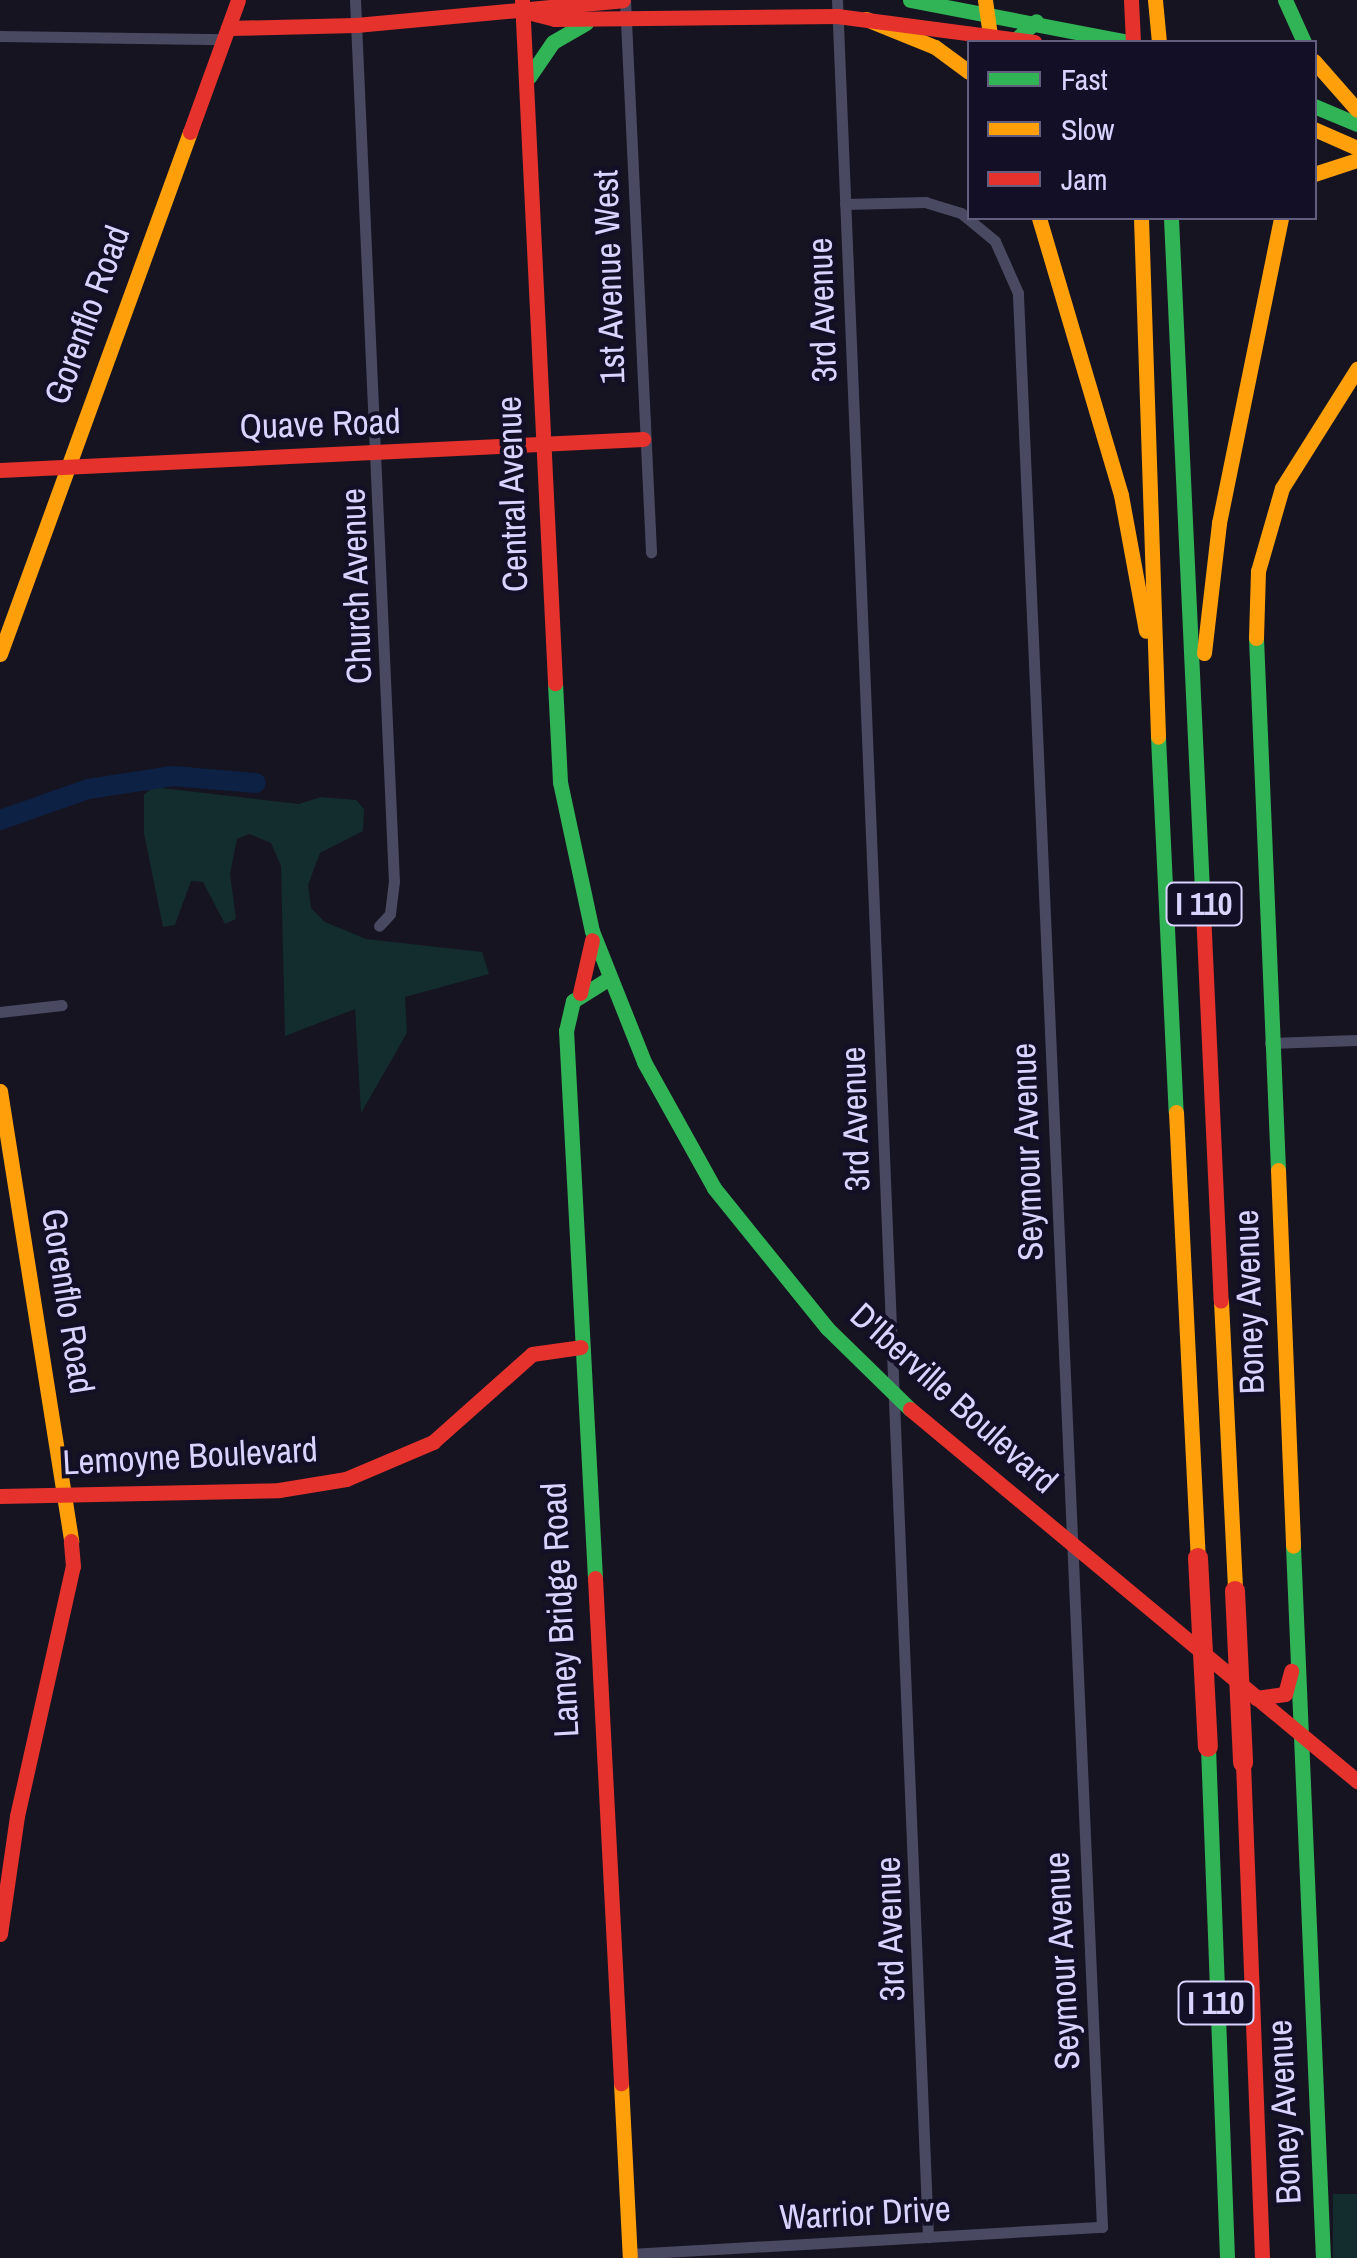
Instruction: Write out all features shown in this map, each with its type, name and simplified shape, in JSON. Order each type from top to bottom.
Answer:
[{"type":"main road","name":"Gorenflo Road","points":[[0,654],[238,0]]},
{"type":"main road","points":[[910,0],[986,6],[1024,36]]},
{"type":"main road","points":[[1130,0],[1131,40]]},
{"type":"main road","points":[[1156,0],[1159,40]]},
{"type":"main road","points":[[226,34],[356,25],[522,6],[554,19],[614,6],[837,8],[935,47],[967,70]]},
{"type":"main road","name":"Central Avenue","points":[[522,6],[560,782],[592,931],[608,979]]},
{"type":"main road","points":[[527,81],[568,30],[614,6]]},
{"type":"main road","points":[[986,6],[990,38]]},
{"type":"main road","points":[[1288,8],[1292,40]]},
{"type":"main road","points":[[1288,8],[1303,40]]},
{"type":"main road","points":[[866,19],[990,38],[1095,40]]},
{"type":"main road","points":[[1317,64],[1357,110]]},
{"type":"main road","points":[[1317,107],[1357,124]]},
{"type":"main road","points":[[1317,130],[1357,148]]},
{"type":"main road","points":[[1317,173],[1357,160]]},
{"type":"main road","points":[[1040,220],[1121,494],[1156,702]]},
{"type":"main road","name":"I 110","points":[[1141,220],[1156,702],[1208,1747],[1227,2258]]},
{"type":"main road","name":"I 110","points":[[1171,220],[1236,1590],[1262,2258]]},
{"type":"main road","points":[[1197,737],[1216,542],[1281,220]]},
{"type":"main road","name":"Boney Avenue","points":[[1323,2258],[1270,1042],[1256,582],[1282,488],[1357,369]]},
{"type":"main road","name":"Quave Road","points":[[0,470],[643,440]]},
{"type":"main road","name":"Lamey Bridge Road","points":[[592,931],[589,976],[569,1008],[566,1031],[630,2256]]},
{"type":"main road","points":[[580,994],[608,979]]},
{"type":"main road","name":"D'Iberville Boulevard","points":[[608,979],[670,1115],[714,1188],[770,1264],[894,1396],[1349,1774]]},
{"type":"main road","name":"Gorenflo Road","points":[[0,1091],[68,1494],[73,1566],[20,1800],[0,1934]]},
{"type":"main road","name":"Lemoyne Boulevard","points":[[0,1496],[279,1490],[359,1475],[433,1442],[520,1361],[581,1347]]},
{"type":"main road","points":[[1256,1698],[1278,1697],[1290,1684],[1296,1622]]},
{"type":"main road","points":[[1306,1826],[1312,1772],[1349,1774]]},
{"type":"street","name":"Church Avenue","points":[[355,0],[394,881],[390,914],[379,926]]},
{"type":"street","name":"1st Avenue West","points":[[614,6],[651,552]]},
{"type":"street","name":"3rd Avenue","points":[[837,8],[928,2237]]},
{"type":"street","points":[[0,36],[226,34]]},
{"type":"street","name":"Seymour Avenue","points":[[845,204],[926,202],[967,218]]},
{"type":"street","name":"Seymour Avenue","points":[[970,220],[995,241],[1018,293],[1102,2227]]},
{"type":"street","points":[[0,1012],[62,1005]]},
{"type":"street","points":[[1270,1042],[1357,1040]]},
{"type":"street","name":"Warrior Drive","points":[[630,2256],[1102,2227]]},
{"type":"green space","points":[[153,787],[299,804],[321,797],[356,800],[364,809],[363,831],[320,853],[308,885],[311,908],[325,922],[366,939],[482,952],[489,974],[405,997],[407,1033],[361,1113],[355,1009],[285,1036],[281,866],[271,843],[249,834],[237,839],[230,874],[236,919],[225,924],[203,882],[191,881],[175,925],[163,927],[144,833],[144,795]]},
{"type":"green space","points":[[1333,2194],[1357,2194],[1357,2258],[1333,2258]]},
{"type":"waterway","points":[[0,820],[88,789],[173,776],[256,783]]},
{"type":"traffic: fast","points":[[910,0],[1119,40]]},
{"type":"traffic: fast","points":[[1285,0],[1303,40]]},
{"type":"traffic: fast","points":[[1015,40],[1036,21]]},
{"type":"traffic: fast","points":[[529,77],[553,42],[586,23]]},
{"type":"traffic: fast","points":[[1317,107],[1357,124]]},
{"type":"traffic: fast","points":[[1171,220],[1203,911]]},
{"type":"traffic: fast","points":[[1256,638],[1278,1170]]},
{"type":"traffic: fast","points":[[555,683],[560,782],[592,931],[644,1062],[714,1188],[827,1328],[910,1409]]},
{"type":"traffic: fast","points":[[1158,737],[1176,1112]]},
{"type":"traffic: fast","points":[[595,1578],[566,1031],[573,1001],[608,979]]},
{"type":"traffic: fast","points":[[1293,1546],[1323,2258]]},
{"type":"traffic: fast","points":[[1208,1747],[1227,2258]]},
{"type":"traffic: slow","points":[[985,0],[991,40]]},
{"type":"traffic: slow","points":[[1155,0],[1159,40]]},
{"type":"traffic: slow","points":[[866,19],[935,47],[967,71]]},
{"type":"traffic: slow","points":[[1317,64],[1357,110]]},
{"type":"traffic: slow","points":[[1317,130],[1357,148]]},
{"type":"traffic: slow","points":[[0,654],[190,132]]},
{"type":"traffic: slow","points":[[1317,173],[1357,160]]},
{"type":"traffic: slow","points":[[1040,220],[1121,495],[1146,631]]},
{"type":"traffic: slow","points":[[1141,220],[1158,737]]},
{"type":"traffic: slow","points":[[1204,653],[1219,523],[1281,220]]},
{"type":"traffic: slow","points":[[1256,638],[1258,571],[1282,488],[1357,369]]},
{"type":"traffic: slow","points":[[0,1091],[71,1541]]},
{"type":"traffic: slow","points":[[1176,1112],[1198,1558]]},
{"type":"traffic: slow","points":[[1278,1170],[1293,1546]]},
{"type":"traffic: slow","points":[[1221,1301],[1235,1591]]},
{"type":"traffic: slow","points":[[621,2083],[630,2258]]},
{"type":"traffic: jam","points":[[190,132],[238,0]]},
{"type":"traffic: jam","points":[[522,0],[555,683]]},
{"type":"traffic: jam","points":[[228,28],[356,25],[623,0]]},
{"type":"traffic: jam","points":[[1131,0],[1133,40]]},
{"type":"traffic: jam","points":[[523,11],[554,19],[837,16],[1019,40]]},
{"type":"traffic: jam","points":[[0,470],[643,439]]},
{"type":"traffic: jam","points":[[1203,911],[1221,1301]]},
{"type":"traffic: jam","points":[[580,993],[592,940]]},
{"type":"traffic: jam","points":[[0,1496],[279,1490],[346,1479],[433,1442],[532,1354],[581,1347]]},
{"type":"traffic: jam","points":[[910,1409],[1357,1781]]},
{"type":"traffic: jam","points":[[0,1934],[17,1816],[73,1566],[71,1541]]},
{"type":"traffic: jam","points":[[1198,1558],[1208,1747]]},
{"type":"traffic: jam","points":[[595,1578],[621,2083]]},
{"type":"traffic: jam","points":[[1235,1591],[1243,1763]]},
{"type":"traffic: jam","points":[[1256,1698],[1285,1694],[1291,1671]]},
{"type":"traffic: jam","points":[[1243,1763],[1262,2258]]}]
